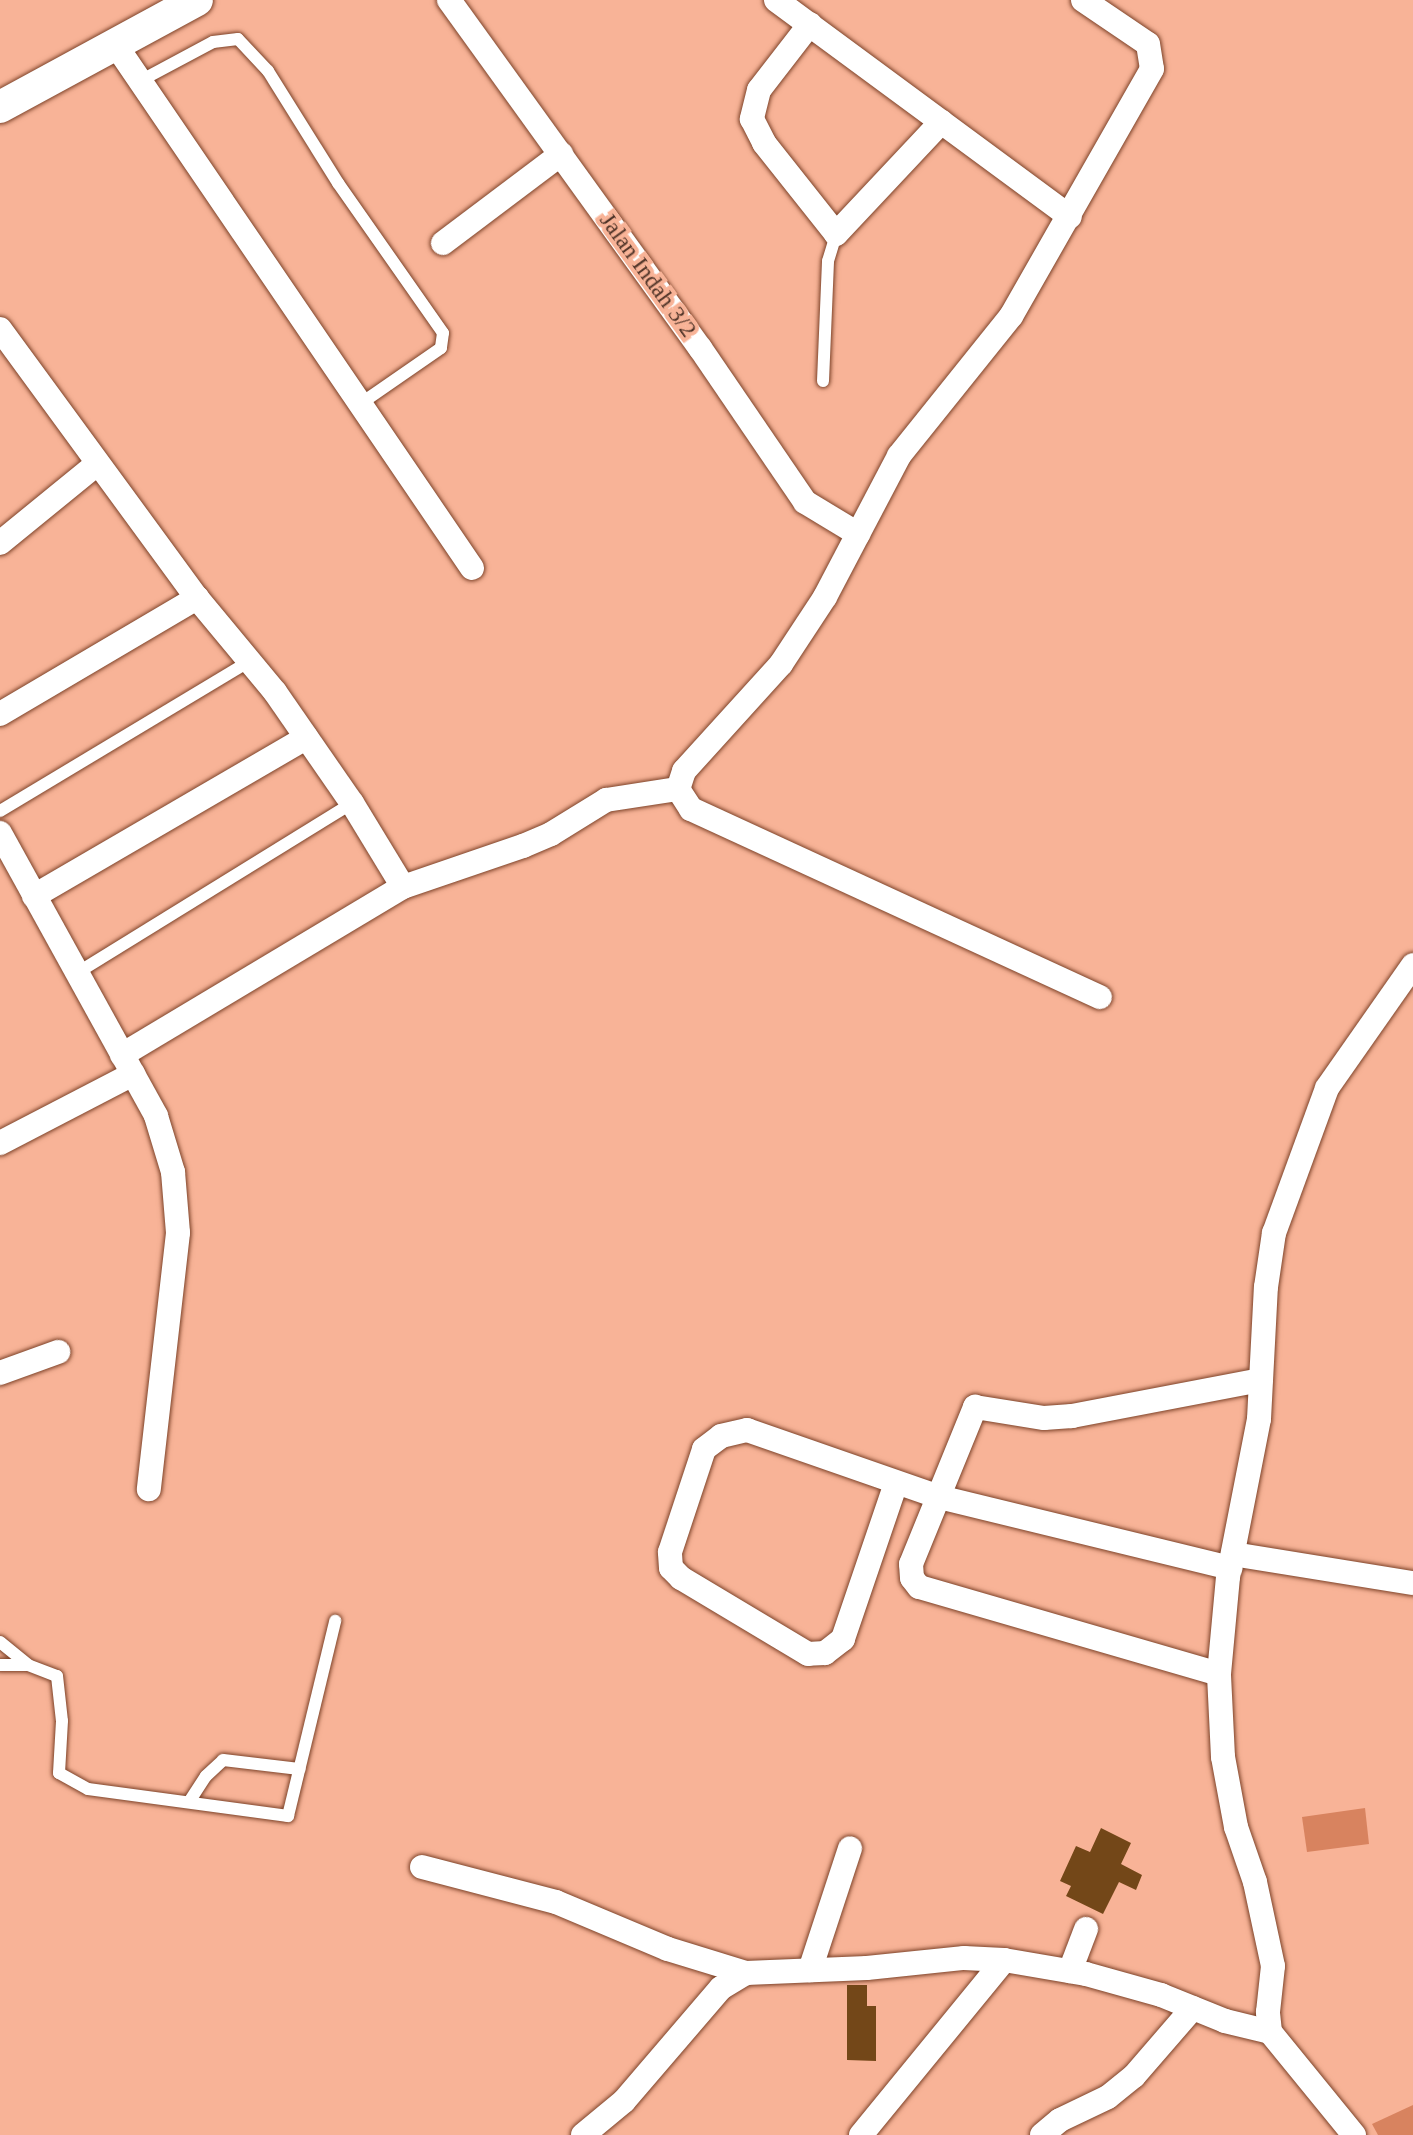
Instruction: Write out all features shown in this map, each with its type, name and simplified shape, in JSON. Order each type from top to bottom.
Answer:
[{"type":"street","points":[[0,107],[197,0]]},
{"type":"street","name":"Jalan Indah 3/2","points":[[449,0],[805,502],[858,534]]},
{"type":"street","points":[[776,0],[1070,217]]},
{"type":"street","points":[[678,789],[684,771],[781,664],[825,597],[899,456],[1011,316],[1152,69],[1148,44],[1083,0]]},
{"type":"street","points":[[810,24],[759,90],[752,119],[764,143],[836,234],[941,122]]},
{"type":"street","points":[[115,44],[472,568]]},
{"type":"street","points":[[443,243],[561,154]]},
{"type":"street","points":[[3,339],[197,598],[250,661],[352,803],[403,887]]},
{"type":"street","points":[[0,543],[97,464]]},
{"type":"street","points":[[0,714],[197,598]]},
{"type":"street","points":[[34,896],[306,738]]},
{"type":"street","points":[[0,1143],[403,887],[537,840],[606,800],[678,789]]},
{"type":"street","points":[[678,789],[691,809],[1100,997]]},
{"type":"street","points":[[0,833],[156,1116],[166,1143],[178,1211],[149,1489]]},
{"type":"street","points":[[1354,2135],[1270,2032],[1268,2012],[1273,1966],[1255,1882],[1236,1827],[1223,1757],[1219,1674],[1231,1561],[1259,1419],[1266,1287],[1274,1233],[1327,1088],[1413,965]]},
{"type":"street","points":[[0,1373],[58,1352]]},
{"type":"street","points":[[1219,1674],[919,1587],[912,1578],[911,1564],[975,1407],[1044,1418],[1072,1416],[1261,1380]]},
{"type":"street","points":[[896,1483],[843,1639],[825,1653],[808,1654],[681,1578],[671,1568],[670,1552],[704,1449],[721,1436],[747,1430],[939,1497],[1231,1561],[1413,1583]]},
{"type":"street","points":[[810,1970],[850,1848]]},
{"type":"street","points":[[422,1867],[556,1902],[668,1949],[746,1973],[964,1958],[1004,1960],[1070,1971],[1161,1995],[1225,2021],[1270,2032]]},
{"type":"street","points":[[1070,1971],[1086,1929]]},
{"type":"street","points":[[861,2135],[1004,1960]]},
{"type":"street","points":[[583,2135],[624,2101],[721,1988],[746,1973]]},
{"type":"street","points":[[1042,2135],[1060,2120],[1108,2097],[1134,2076],[1193,2008]]},
{"type":"lane","points":[[140,81],[213,42],[238,39],[268,71],[338,183],[443,333],[441,348],[360,404]]},
{"type":"lane","points":[[823,381],[828,261],[836,234]]},
{"type":"lane","points":[[0,811],[250,661]]},
{"type":"lane","points":[[77,973],[352,803]]},
{"type":"lane","points":[[0,1642],[28,1665],[57,1676],[62,1721],[59,1773],[88,1789],[288,1816],[335,1621]]},
{"type":"lane","points":[[0,1665],[28,1665]]},
{"type":"lane","points":[[189,1802],[206,1776],[223,1760],[299,1769]]},
{"type":"shaded area","points":[[1365,1808],[1369,1844],[1307,1852],[1302,1817]]},
{"type":"shaded area","points":[[1413,2105],[1413,2135],[1378,2135],[1372,2124]]},
{"type":"building","points":[[1101,1828],[1131,1843],[1121,1864],[1142,1875],[1136,1890],[1119,1882],[1103,1914],[1066,1896],[1071,1886],[1060,1881],[1076,1846],[1090,1852]]},
{"type":"building","points":[[847,1985],[867,1985],[867,2006],[876,2006],[876,2061],[847,2060]]}]
